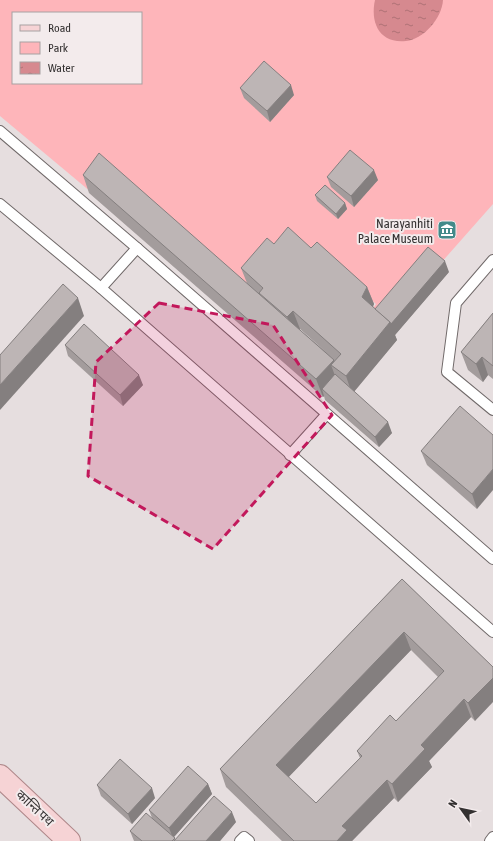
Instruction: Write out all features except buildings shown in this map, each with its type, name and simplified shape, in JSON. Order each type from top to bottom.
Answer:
[{"type":"main road","name":"कान्ति पथ","points":[[0,776],[69,841]]},
{"type":"lane","points":[[0,131],[137,248],[493,560]]},
{"type":"lane","points":[[0,204],[101,288],[493,632]]},
{"type":"lane","points":[[101,288],[137,248]]},
{"type":"lane","points":[[493,260],[456,303],[447,372],[493,410]]},
{"type":"lane","points":[[290,454],[326,415]]},
{"type":"lane","points":[[240,841],[244,837],[249,841]]},
{"type":"lane","points":[[490,841],[493,837]]},
{"type":"highlighted area","points":[[159,303],[273,325],[332,415],[213,549],[88,476],[96,362]]},
{"type":"green space","points":[[0,0],[493,0],[493,204],[440,264],[375,321],[369,314],[376,304],[325,259],[249,285],[91,192],[0,116]]},
{"type":"water","points":[[375,0],[443,0],[442,7],[436,20],[425,32],[413,39],[397,41],[389,39],[378,30],[374,16]]},
{"type":"place","name":"Narayanhiti Palace Museum","points":[[447,230]]}]
